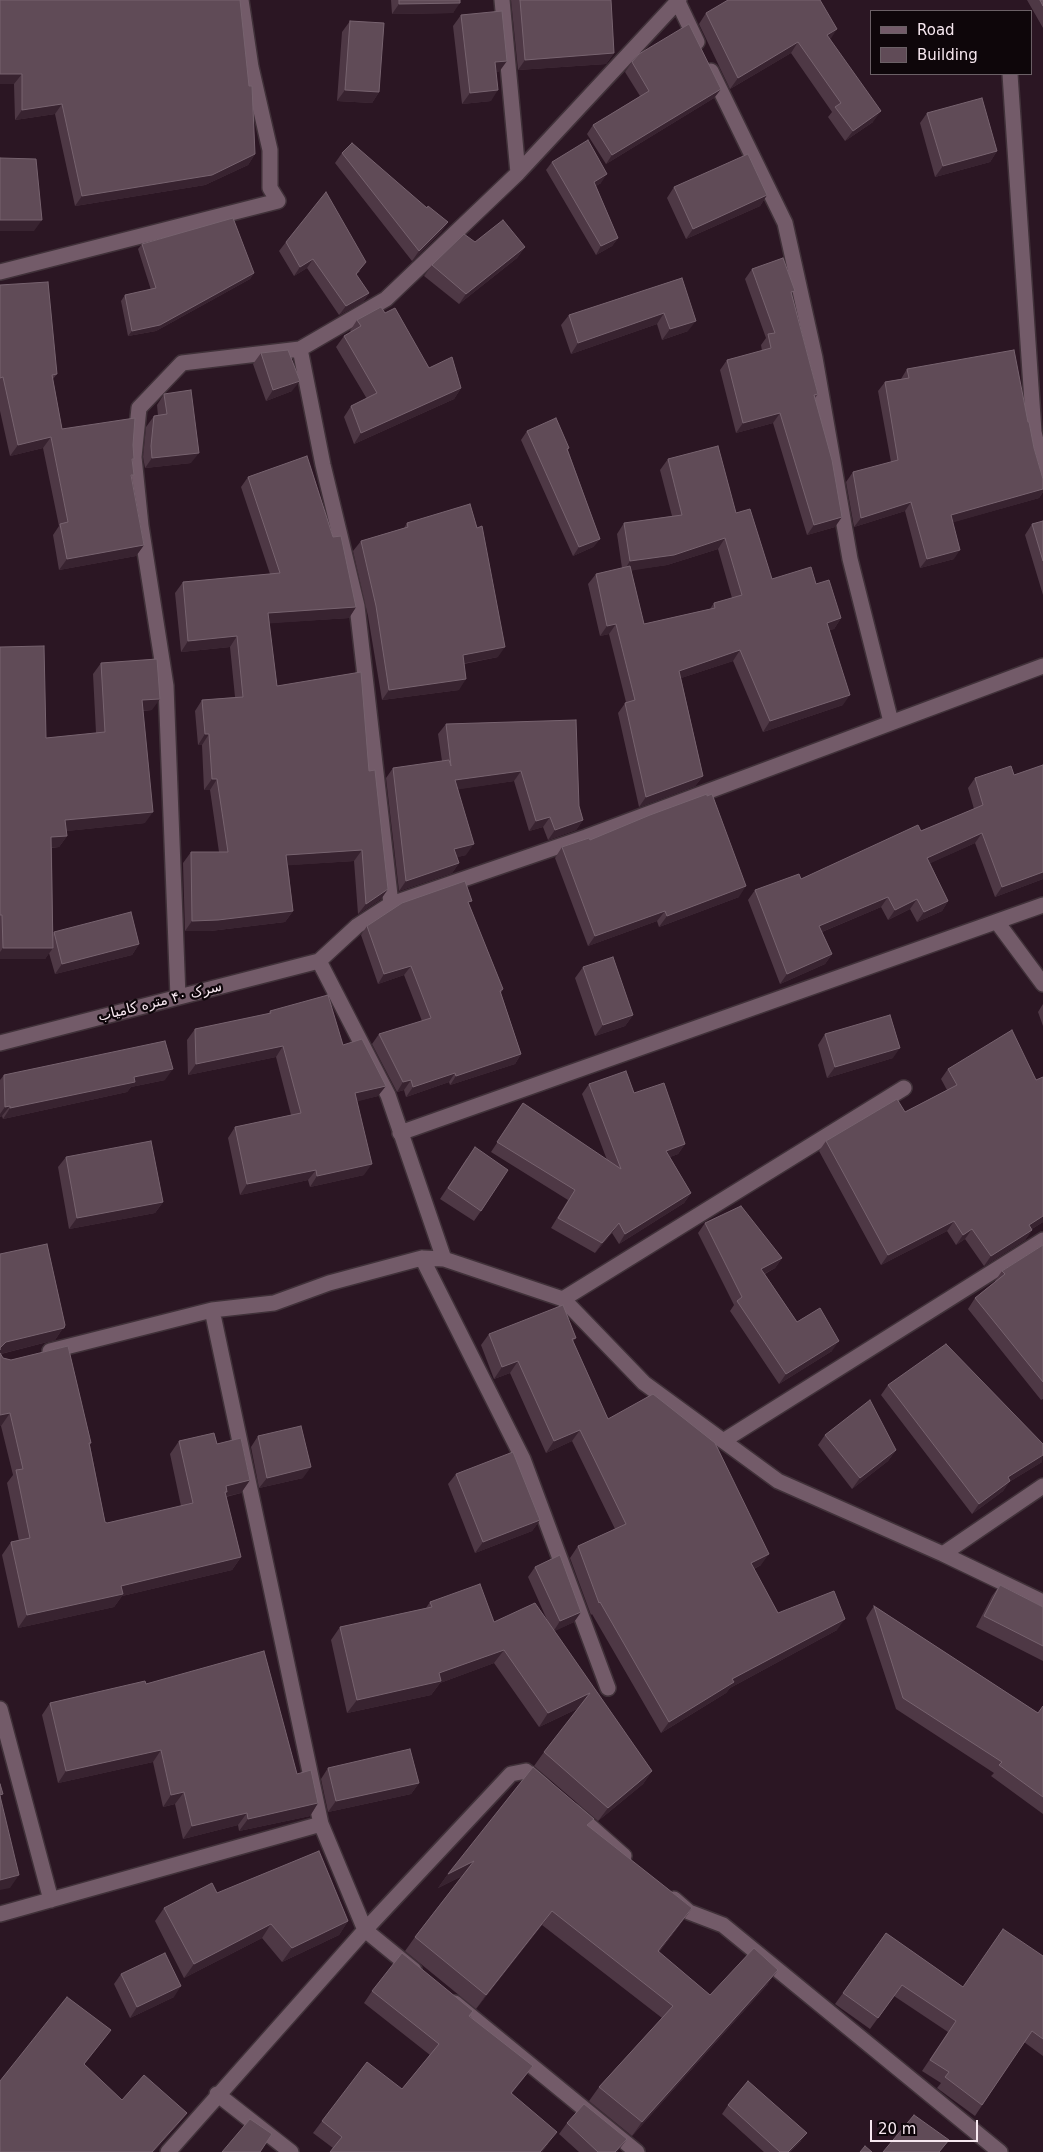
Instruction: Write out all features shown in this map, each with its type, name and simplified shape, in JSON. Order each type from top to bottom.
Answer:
[{"type":"street","points":[[0,272],[278,201],[270,188],[270,150],[251,67],[241,0]]},
{"type":"street","points":[[502,0],[518,173]]},
{"type":"street","points":[[178,997],[166,686],[141,526],[134,457],[139,408],[182,363],[300,349],[386,299],[518,173],[678,1],[784,223],[815,358],[850,558],[891,722]]},
{"type":"street","points":[[1010,75],[1034,432],[1043,470]]},
{"type":"street","points":[[300,349],[323,465],[357,606],[391,904]]},
{"type":"street","points":[[444,1259],[388,1096],[319,961],[357,926],[391,904],[586,837],[1043,666]]},
{"type":"street","points":[[400,1133],[1043,905]]},
{"type":"street","points":[[997,922],[1043,984]]},
{"type":"street","name":"سرک ۴۰ متره کامیاب","points":[[0,1043],[319,961]]},
{"type":"street","points":[[563,1299],[904,1088]]},
{"type":"street","points":[[723,1441],[1043,1240]]},
{"type":"street","points":[[422,1258],[523,1459],[608,1688]]},
{"type":"street","points":[[38,1354],[212,1310],[274,1304],[329,1283],[422,1258],[444,1259],[563,1299],[644,1382],[778,1481],[943,1554],[1043,1602]]},
{"type":"street","points":[[212,1310],[321,1824],[365,1930],[426,1979]]},
{"type":"street","points":[[943,1554],[1043,1486]]},
{"type":"street","points":[[0,1709],[51,1900]]},
{"type":"street","points":[[168,2152],[217,2094],[365,1930],[512,1774],[526,1771],[637,1867]]},
{"type":"street","points":[[0,1914],[321,1824]]},
{"type":"street","points":[[659,1887],[689,1912],[723,1926],[1000,2152]]},
{"type":"street","points":[[441,1991],[638,2152]]},
{"type":"street","points":[[217,2094],[291,2152]]},
{"type":"building","points":[[0,0],[240,0],[249,86],[252,86],[255,154],[212,175],[82,196],[62,104],[22,110],[22,74],[0,74]]},
{"type":"building","points":[[399,0],[460,0],[460,3],[399,4]]},
{"type":"building","points":[[520,0],[611,0],[614,53],[525,60]]},
{"type":"building","points":[[728,0],[820,0],[837,29],[827,35],[881,111],[853,131],[835,107],[841,103],[798,42],[738,78],[706,13]]},
{"type":"building","points":[[502,11],[507,61],[495,62],[498,90],[470,93],[461,15]]},
{"type":"building","points":[[350,21],[384,23],[379,92],[345,90]]},
{"type":"building","points":[[689,24],[721,89],[612,155],[593,125],[649,91],[632,62],[639,54]]},
{"type":"building","points":[[982,98],[997,151],[943,166],[927,113]]},
{"type":"building","points":[[588,140],[607,174],[594,182],[618,238],[601,246],[552,162]]},
{"type":"building","points":[[352,143],[427,208],[428,206],[448,222],[419,251],[342,153]]},
{"type":"building","points":[[748,154],[767,195],[693,229],[674,187]]},
{"type":"building","points":[[0,158],[36,159],[42,220],[0,220]]},
{"type":"building","points":[[326,192],[366,262],[356,274],[369,293],[346,306],[313,259],[300,267],[286,242]]},
{"type":"building","points":[[233,218],[254,273],[160,325],[132,331],[125,295],[156,288],[142,244]]},
{"type":"building","points":[[503,220],[525,247],[466,294],[432,265],[464,234],[475,242]]},
{"type":"building","points":[[783,258],[795,291],[791,292],[818,394],[814,395],[832,460],[842,517],[814,525],[780,413],[743,423],[727,360],[771,348],[768,334],[775,333],[752,269]]},
{"type":"building","points":[[682,278],[696,321],[670,329],[664,313],[578,343],[569,315]]},
{"type":"building","points":[[48,282],[57,374],[52,375],[62,429],[135,418],[134,459],[132,459],[134,475],[131,475],[144,545],[67,559],[60,524],[68,522],[51,437],[18,445],[3,377],[0,378],[0,285]]},
{"type":"building","points":[[381,307],[385,313],[395,308],[429,368],[452,357],[461,388],[361,433],[351,406],[377,393],[344,336],[361,326],[357,320]]},
{"type":"building","points":[[288,350],[300,381],[273,390],[261,353]]},
{"type":"building","points":[[1014,350],[1028,422],[1043,479],[1043,489],[951,515],[960,550],[927,559],[911,502],[861,518],[853,472],[898,460],[885,382],[909,378],[907,369]]},
{"type":"building","points":[[191,390],[199,453],[152,458],[151,446],[154,416],[167,414],[164,394]]},
{"type":"building","points":[[556,418],[569,448],[567,449],[600,539],[579,547],[527,431]]},
{"type":"building","points":[[718,446],[736,513],[750,509],[772,579],[811,567],[816,584],[829,580],[841,618],[827,623],[850,695],[770,721],[740,650],[679,671],[703,776],[646,797],[625,703],[635,700],[616,624],[607,626],[596,574],[630,566],[644,624],[715,608],[714,603],[742,595],[725,538],[674,555],[630,561],[624,523],[682,515],[668,459]]},
{"type":"building","points":[[307,456],[333,537],[341,536],[356,607],[268,613],[277,686],[361,672],[369,771],[375,770],[388,889],[366,904],[362,850],[286,855],[293,911],[218,920],[192,921],[191,852],[228,852],[217,779],[212,779],[209,734],[205,734],[202,700],[243,697],[237,636],[188,641],[183,582],[280,573],[248,477]]},
{"type":"building","points":[[470,504],[477,528],[482,526],[505,647],[463,655],[466,679],[389,690],[376,606],[361,541],[408,527],[407,523]]},
{"type":"building","points":[[1043,521],[1043,561],[1032,524]]},
{"type":"building","points":[[44,646],[46,738],[105,732],[101,663],[157,659],[160,699],[142,700],[153,812],[65,820],[67,836],[51,837],[53,948],[3,948],[2,915],[0,915],[0,647]]},
{"type":"building","points":[[576,720],[579,806],[583,820],[555,830],[550,817],[536,821],[521,771],[455,780],[474,844],[454,849],[459,863],[406,881],[393,768],[449,760],[451,766],[446,724]]},
{"type":"building","points":[[1043,765],[1043,872],[1002,887],[982,833],[927,858],[948,901],[924,912],[917,899],[895,910],[888,897],[819,926],[832,954],[787,974],[755,890],[799,874],[801,879],[918,825],[921,831],[983,805],[975,778],[1011,766],[1014,775]]},
{"type":"building","points":[[707,794],[707,796],[712,794],[746,886],[667,916],[665,911],[595,936],[562,847],[589,838],[590,840]]},
{"type":"building","points":[[465,881],[472,901],[468,902],[503,989],[500,991],[521,1054],[456,1076],[455,1073],[413,1087],[411,1080],[403,1082],[379,1034],[431,1018],[411,966],[384,974],[367,926],[402,903]]},
{"type":"building","points":[[131,912],[139,944],[62,964],[54,932]]},
{"type":"building","points":[[613,957],[633,1015],[603,1025],[583,967]]},
{"type":"building","points":[[328,995],[343,1045],[362,1039],[386,1086],[355,1093],[372,1164],[317,1176],[316,1170],[247,1184],[235,1127],[301,1113],[283,1046],[196,1064],[195,1029],[271,1013],[270,1011]]},
{"type":"building","points":[[890,1015],[900,1048],[835,1067],[825,1034]]},
{"type":"building","points":[[1012,1030],[1036,1080],[1043,1077],[1043,1216],[1029,1225],[1032,1230],[991,1256],[972,1229],[963,1235],[954,1221],[888,1255],[826,1141],[897,1099],[905,1112],[957,1085],[948,1069]]},
{"type":"building","points":[[165,1041],[173,1069],[134,1077],[135,1082],[10,1108],[10,1106],[5,1107],[4,1075]]},
{"type":"building","points":[[626,1071],[634,1093],[664,1083],[685,1144],[666,1151],[691,1193],[625,1234],[619,1223],[602,1243],[558,1218],[575,1190],[497,1142],[523,1103],[621,1169],[589,1084]]},
{"type":"building","points":[[151,1141],[163,1202],[77,1218],[66,1157]]},
{"type":"building","points":[[475,1147],[508,1170],[481,1211],[448,1188]]},
{"type":"building","points":[[741,1206],[782,1258],[761,1269],[797,1322],[820,1308],[839,1341],[786,1374],[737,1301],[742,1297],[705,1223]]},
{"type":"building","points":[[47,1244],[65,1325],[64,1328],[6,1342],[0,1348],[0,1254]]},
{"type":"building","points":[[1043,1245],[1043,1382],[975,1298],[1005,1274],[1002,1271]]},
{"type":"building","points":[[563,1305],[576,1338],[572,1339],[608,1419],[653,1394],[715,1443],[769,1554],[751,1563],[778,1613],[834,1591],[845,1619],[732,1679],[734,1682],[669,1722],[599,1603],[578,1546],[626,1524],[580,1430],[554,1441],[518,1361],[502,1367],[489,1334]]},
{"type":"building","points":[[946,1344],[1043,1444],[1043,1455],[1008,1477],[1010,1481],[979,1504],[888,1385]]},
{"type":"building","points":[[68,1346],[91,1443],[89,1443],[105,1522],[193,1503],[179,1441],[214,1433],[217,1444],[241,1438],[250,1480],[226,1486],[227,1492],[225,1492],[241,1557],[121,1586],[123,1594],[27,1615],[11,1542],[30,1538],[16,1470],[23,1469],[10,1413],[0,1415],[0,1353],[3,1358],[11,1360]]},
{"type":"building","points":[[870,1400],[896,1450],[860,1478],[825,1435]]},
{"type":"building","points":[[301,1426],[311,1467],[267,1478],[258,1436]]},
{"type":"building","points":[[513,1452],[540,1520],[483,1542],[456,1474]]},
{"type":"building","points":[[560,1555],[581,1612],[560,1621],[535,1567]]},
{"type":"building","points":[[480,1584],[494,1622],[535,1603],[652,1771],[608,1808],[544,1752],[590,1693],[548,1713],[504,1650],[439,1673],[441,1681],[357,1700],[340,1627],[432,1607],[430,1602]]},
{"type":"building","points":[[1000,1585],[1043,1607],[1043,1646],[984,1616]]},
{"type":"building","points":[[874,1606],[1038,1713],[1043,1706],[1043,1797],[999,1765],[1002,1762],[903,1698]]},
{"type":"building","points":[[264,1651],[297,1774],[311,1770],[318,1803],[248,1819],[247,1813],[192,1826],[184,1792],[171,1795],[161,1750],[66,1771],[50,1703],[145,1681],[146,1684]]},
{"type":"building","points":[[410,1749],[419,1783],[336,1801],[328,1768]]},
{"type":"building","points":[[533,1767],[594,1819],[587,1825],[692,1908],[658,1951],[710,1995],[754,1948],[778,1970],[642,2122],[599,2087],[673,2006],[552,1911],[486,1995],[415,1937],[474,1861],[448,1874]]},
{"type":"building","points":[[0,1784],[3,1794],[0,1795]]},
{"type":"building","points":[[0,1796],[19,1875],[0,1880]]},
{"type":"building","points":[[319,1851],[348,1921],[292,1948],[271,1924],[194,1964],[164,1908],[212,1883],[217,1893]]},
{"type":"building","points":[[1003,1929],[1043,1956],[1043,2039],[1032,2031],[982,2105],[945,2077],[949,2072],[930,2060],[956,2021],[902,1985],[878,2018],[843,1993],[886,1933],[963,1987]]},
{"type":"building","points":[[165,1953],[181,1986],[137,2007],[121,1974]]},
{"type":"building","points":[[402,1953],[473,2011],[469,2016],[533,2066],[511,2093],[557,2132],[540,2152],[330,2152],[342,2137],[322,2121],[367,2062],[402,2089],[439,2044],[372,1991]]},
{"type":"building","points":[[67,1997],[111,2030],[84,2064],[122,2100],[144,2075],[187,2113],[152,2152],[0,2152],[0,2081]]},
{"type":"building","points":[[748,2081],[807,2133],[788,2152],[780,2152],[728,2105]]},
{"type":"building","points":[[584,2104],[627,2139],[615,2152],[598,2152],[567,2123]]},
{"type":"building","points":[[914,2115],[949,2140],[939,2152],[883,2152]]},
{"type":"building","points":[[250,2119],[272,2134],[260,2152],[222,2152]]},
{"type":"building","points":[[865,2146],[872,2152],[860,2152]]}]
